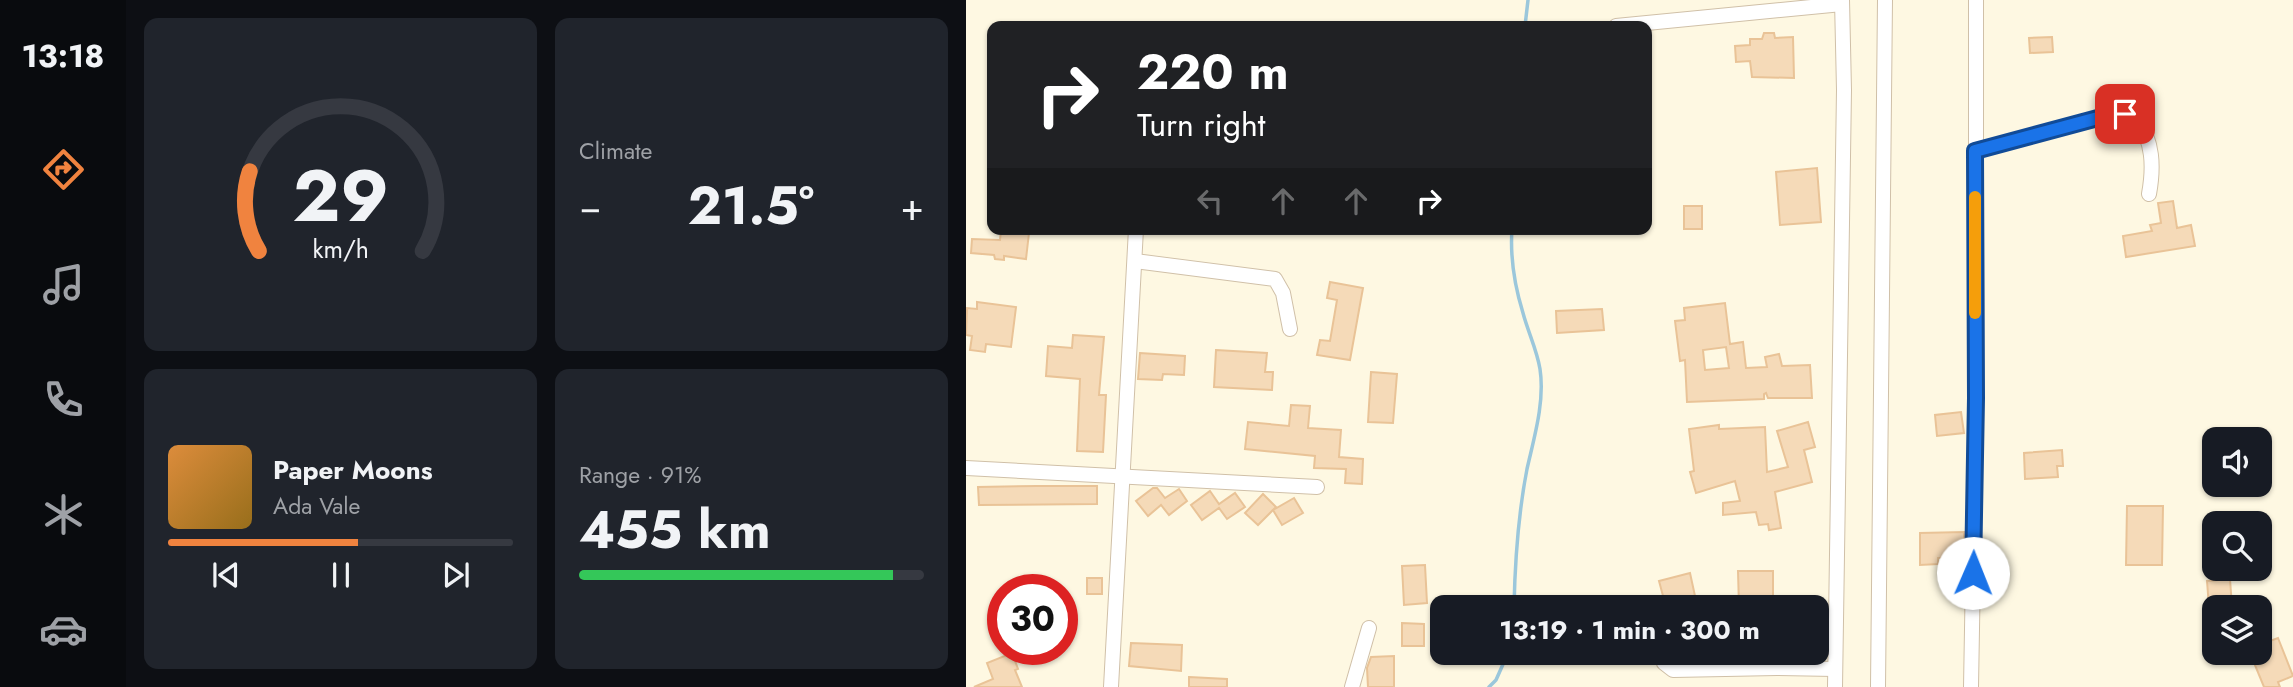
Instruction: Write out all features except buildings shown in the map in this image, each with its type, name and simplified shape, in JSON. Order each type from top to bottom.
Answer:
[{"type":"street","points":[[1878,687],[1885,0]]},
{"type":"street","points":[[1971,687],[1976,398],[1976,0]]},
{"type":"street","points":[[1652,22],[1842,2],[1844,90],[1835,687]]},
{"type":"street","points":[[1975,151],[2109,115],[2125,114],[2137,118],[2148,141],[2153,165],[2149,194]]},
{"type":"street","points":[[1111,687],[1136,235]]},
{"type":"street","points":[[1135,261],[1275,279],[1283,293],[1290,329]]},
{"type":"street","points":[[966,468],[1317,487]]},
{"type":"street","points":[[1352,687],[1369,628]]},
{"type":"street","points":[[1665,665],[1673,670],[1835,669]]},
{"type":"waterway","points":[[1526,21],[1528,0]]},
{"type":"waterway","points":[[1512,235],[1515,282],[1539,362],[1541,382],[1538,420],[1519,521],[1514,595]]},
{"type":"waterway","points":[[1489,687],[1496,680],[1503,665]]},
{"type":"slow traffic","points":[[1975,197],[1975,313]]},
{"type":"route","points":[[1973,573],[1976,398],[1975,151],[2109,115],[2125,114]]}]
